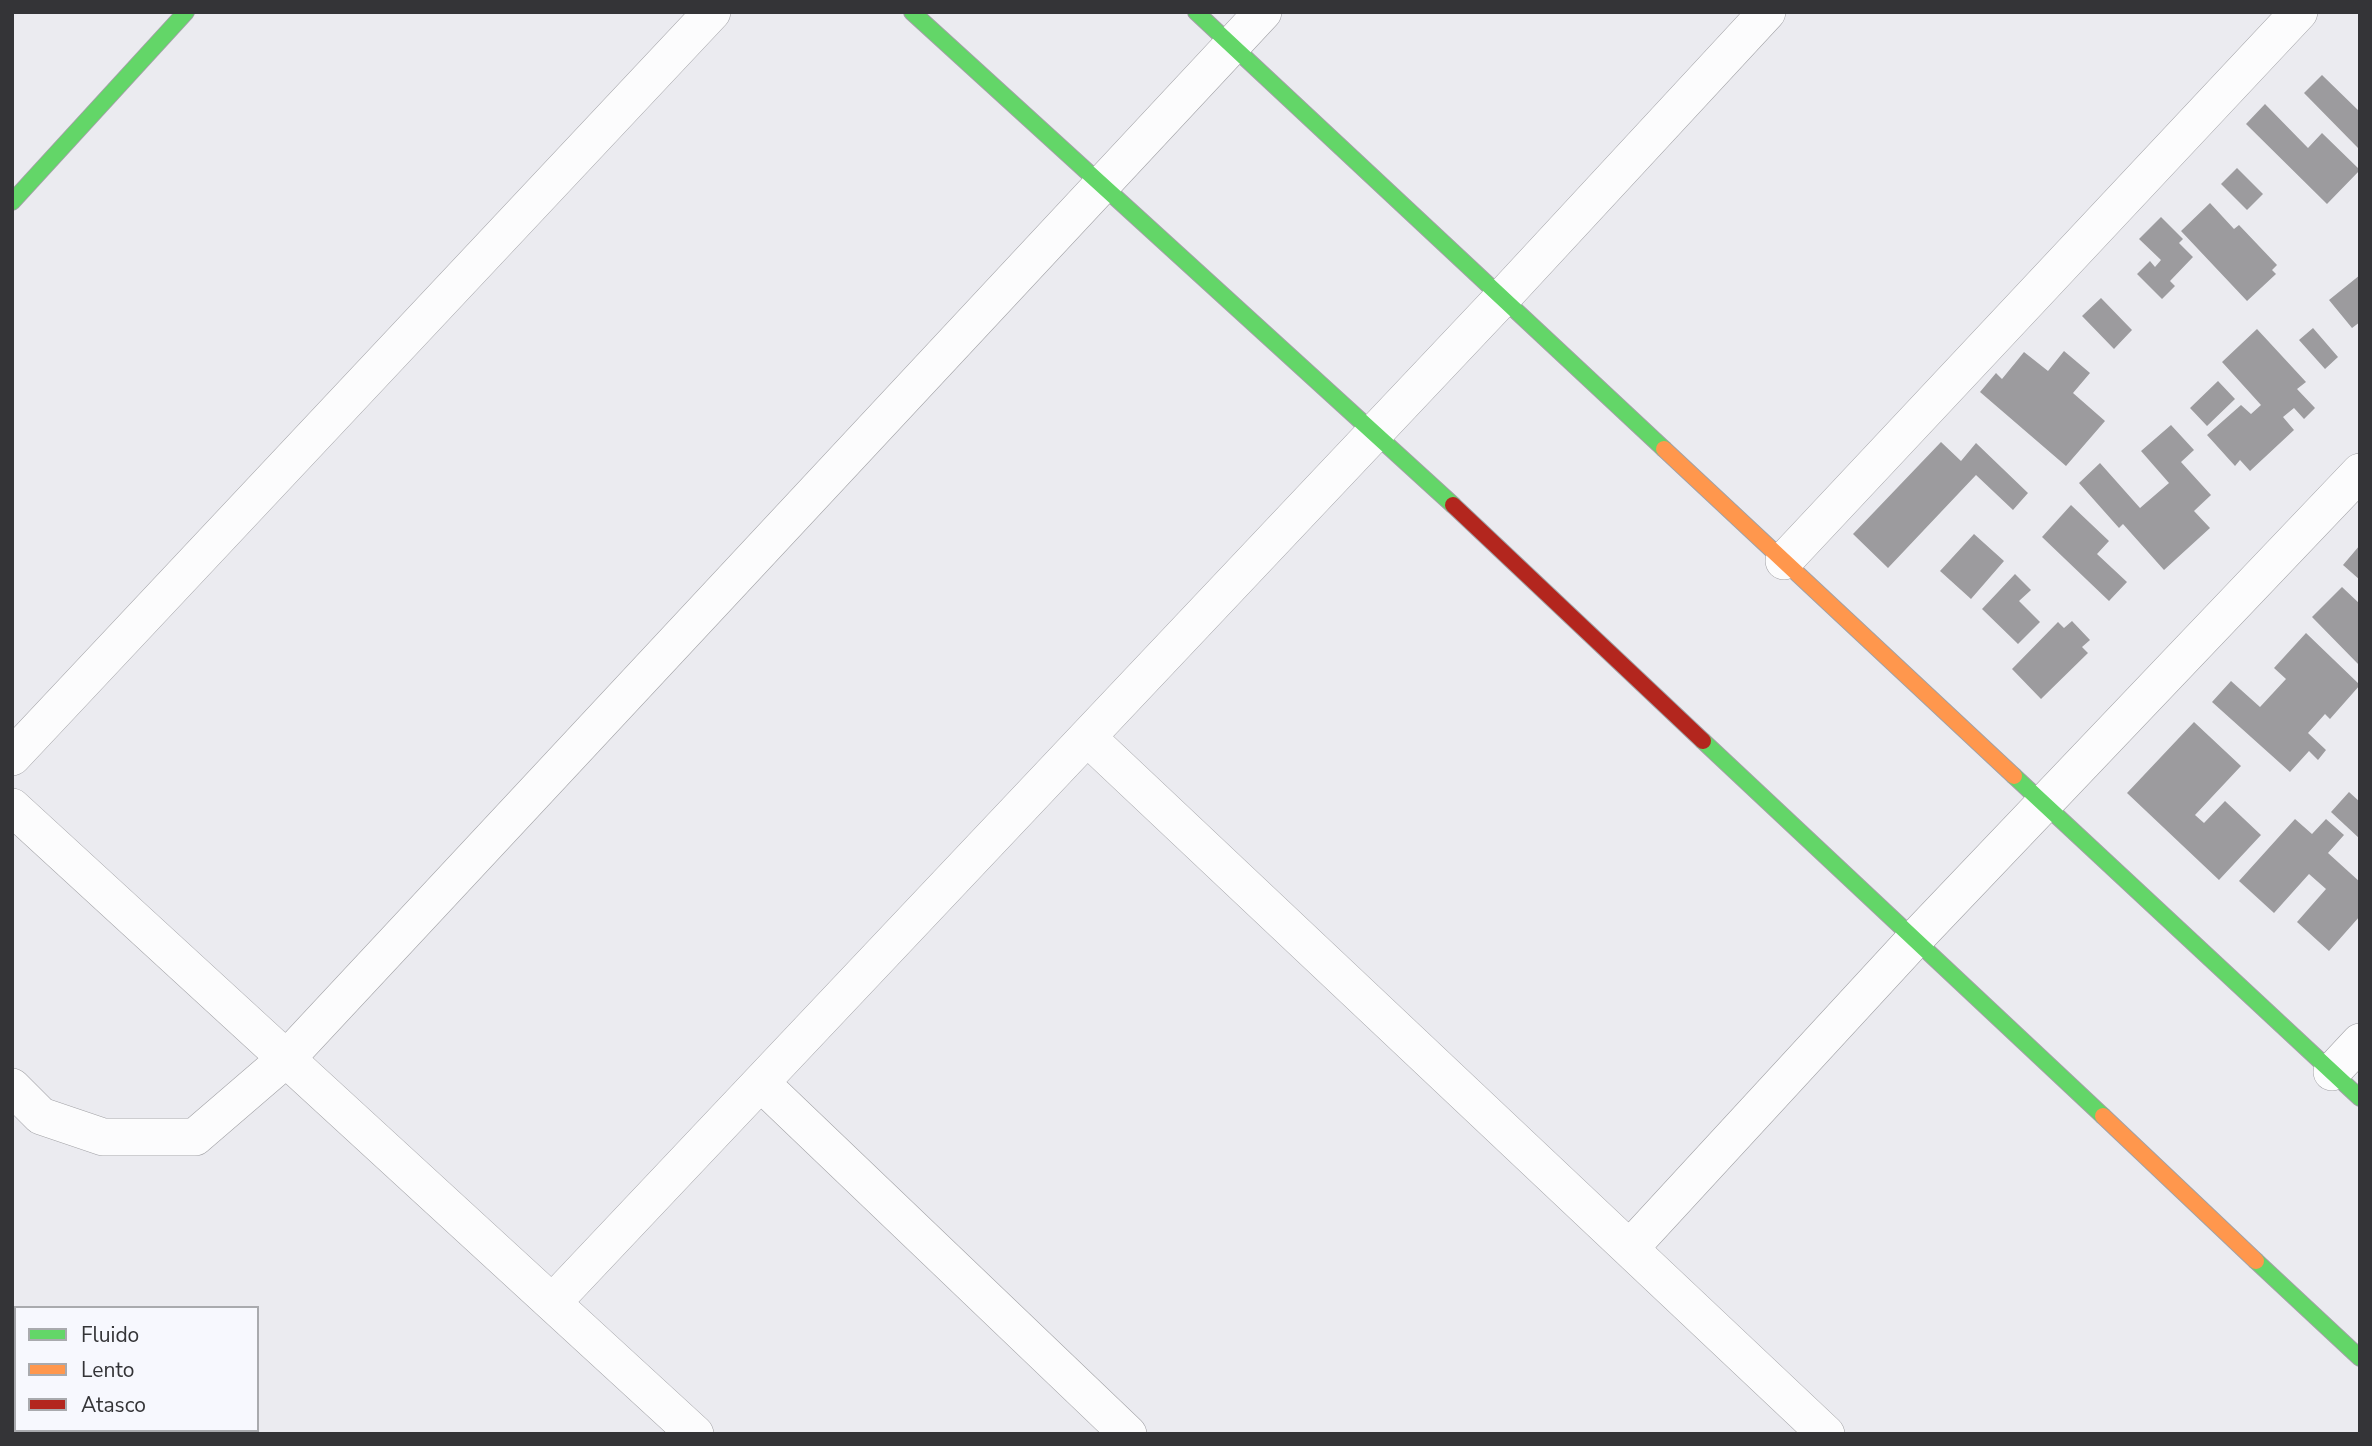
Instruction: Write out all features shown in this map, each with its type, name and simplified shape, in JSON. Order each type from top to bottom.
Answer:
[{"type":"main road","points":[[12,202],[186,12]]},
{"type":"main road","points":[[912,12],[1374,433],[2360,1358]]},
{"type":"main road","points":[[1196,12],[2360,1098]]},
{"type":"street","points":[[12,757],[712,12]]},
{"type":"street","points":[[12,1087],[41,1116],[103,1138],[195,1137],[288,1057],[1103,187],[1263,12]]},
{"type":"street","points":[[553,1303],[1502,298],[1768,12]]},
{"type":"street","points":[[1784,561],[2299,12]]},
{"type":"street","points":[[1630,1248],[1913,940],[2360,472]]},
{"type":"street","points":[[1087,738],[1826,1434]]},
{"type":"street","points":[[12,807],[288,1057],[695,1434]]},
{"type":"street","points":[[2332,1072],[2360,1042]]},
{"type":"street","points":[[761,1083],[1128,1434]]},
{"type":"building","points":[[2322,75],[2360,112],[2358,148],[2304,93]]},
{"type":"building","points":[[2265,104],[2308,148],[2322,133],[2360,170],[2327,204],[2246,124]]},
{"type":"building","points":[[2237,168],[2263,194],[2247,210],[2221,184]]},
{"type":"building","points":[[2210,203],[2234,229],[2239,225],[2277,265],[2272,270],[2276,274],[2247,301],[2181,231]]},
{"type":"building","points":[[2161,217],[2183,239],[2179,243],[2193,257],[2170,281],[2175,286],[2162,299],[2137,274],[2150,261],[2155,267],[2161,260],[2139,239]]},
{"type":"building","points":[[2360,275],[2360,322],[2352,328],[2329,300]]},
{"type":"building","points":[[2101,298],[2132,330],[2114,349],[2082,316]]},
{"type":"building","points":[[2313,328],[2338,357],[2325,369],[2299,340]]},
{"type":"building","points":[[2257,329],[2306,382],[2297,389],[2315,408],[2304,419],[2294,408],[2283,417],[2294,430],[2250,471],[2240,460],[2235,466],[2207,435],[2241,405],[2251,414],[2261,405],[2222,362]]},
{"type":"building","points":[[2064,351],[2090,373],[2073,393],[2105,421],[2066,466],[1980,392],[1996,373],[2002,379],[2024,352],[2048,371]]},
{"type":"building","points":[[2218,381],[2235,399],[2207,426],[2190,408]]},
{"type":"building","points":[[2171,425],[2194,450],[2181,462],[2211,495],[2194,511],[2210,528],[2164,570],[2123,524],[2119,528],[2079,483],[2100,463],[2140,508],[2169,483],[2141,451]]},
{"type":"building","points":[[1941,442],[1961,461],[1976,443],[2028,493],[2013,510],[1976,475],[1888,568],[1853,534]]},
{"type":"building","points":[[2071,505],[2109,541],[2097,554],[2127,582],[2109,601],[2042,537]]},
{"type":"building","points":[[1974,534],[2004,561],[1971,599],[1940,571]]},
{"type":"building","points":[[2360,545],[2360,580],[2343,565]]},
{"type":"building","points":[[2015,574],[2031,590],[2019,601],[2040,622],[2018,644],[1982,609]]},
{"type":"building","points":[[2342,587],[2360,604],[2360,666],[2312,617]]},
{"type":"building","points":[[2072,621],[2090,640],[2082,647],[2088,653],[2041,699],[2012,669],[2058,622],[2064,628]]},
{"type":"building","points":[[2306,633],[2360,685],[2330,719],[2325,714],[2308,733],[2326,750],[2318,760],[2309,751],[2290,772],[2212,702],[2231,681],[2260,707],[2286,679],[2274,668]]},
{"type":"building","points":[[2194,722],[2241,766],[2195,815],[2204,823],[2225,801],[2261,835],[2219,880],[2127,793]]},
{"type":"building","points":[[2349,792],[2360,802],[2360,839],[2331,812]]},
{"type":"building","points":[[2295,819],[2312,834],[2326,819],[2344,835],[2328,853],[2360,882],[2360,916],[2329,951],[2297,922],[2326,889],[2309,874],[2274,913],[2239,881]]},
{"type":"traffic: fast","points":[[12,202],[186,12]]},
{"type":"traffic: fast","points":[[912,12],[1453,505]]},
{"type":"traffic: fast","points":[[1196,12],[1664,449]]},
{"type":"traffic: fast","points":[[1703,741],[2103,1116]]},
{"type":"traffic: fast","points":[[2014,776],[2360,1098]]},
{"type":"traffic: fast","points":[[2256,1261],[2360,1358]]},
{"type":"traffic: slow","points":[[1664,449],[2014,776]]},
{"type":"traffic: slow","points":[[2103,1116],[2256,1261]]},
{"type":"traffic: jam","points":[[1453,505],[1703,741]]}]
